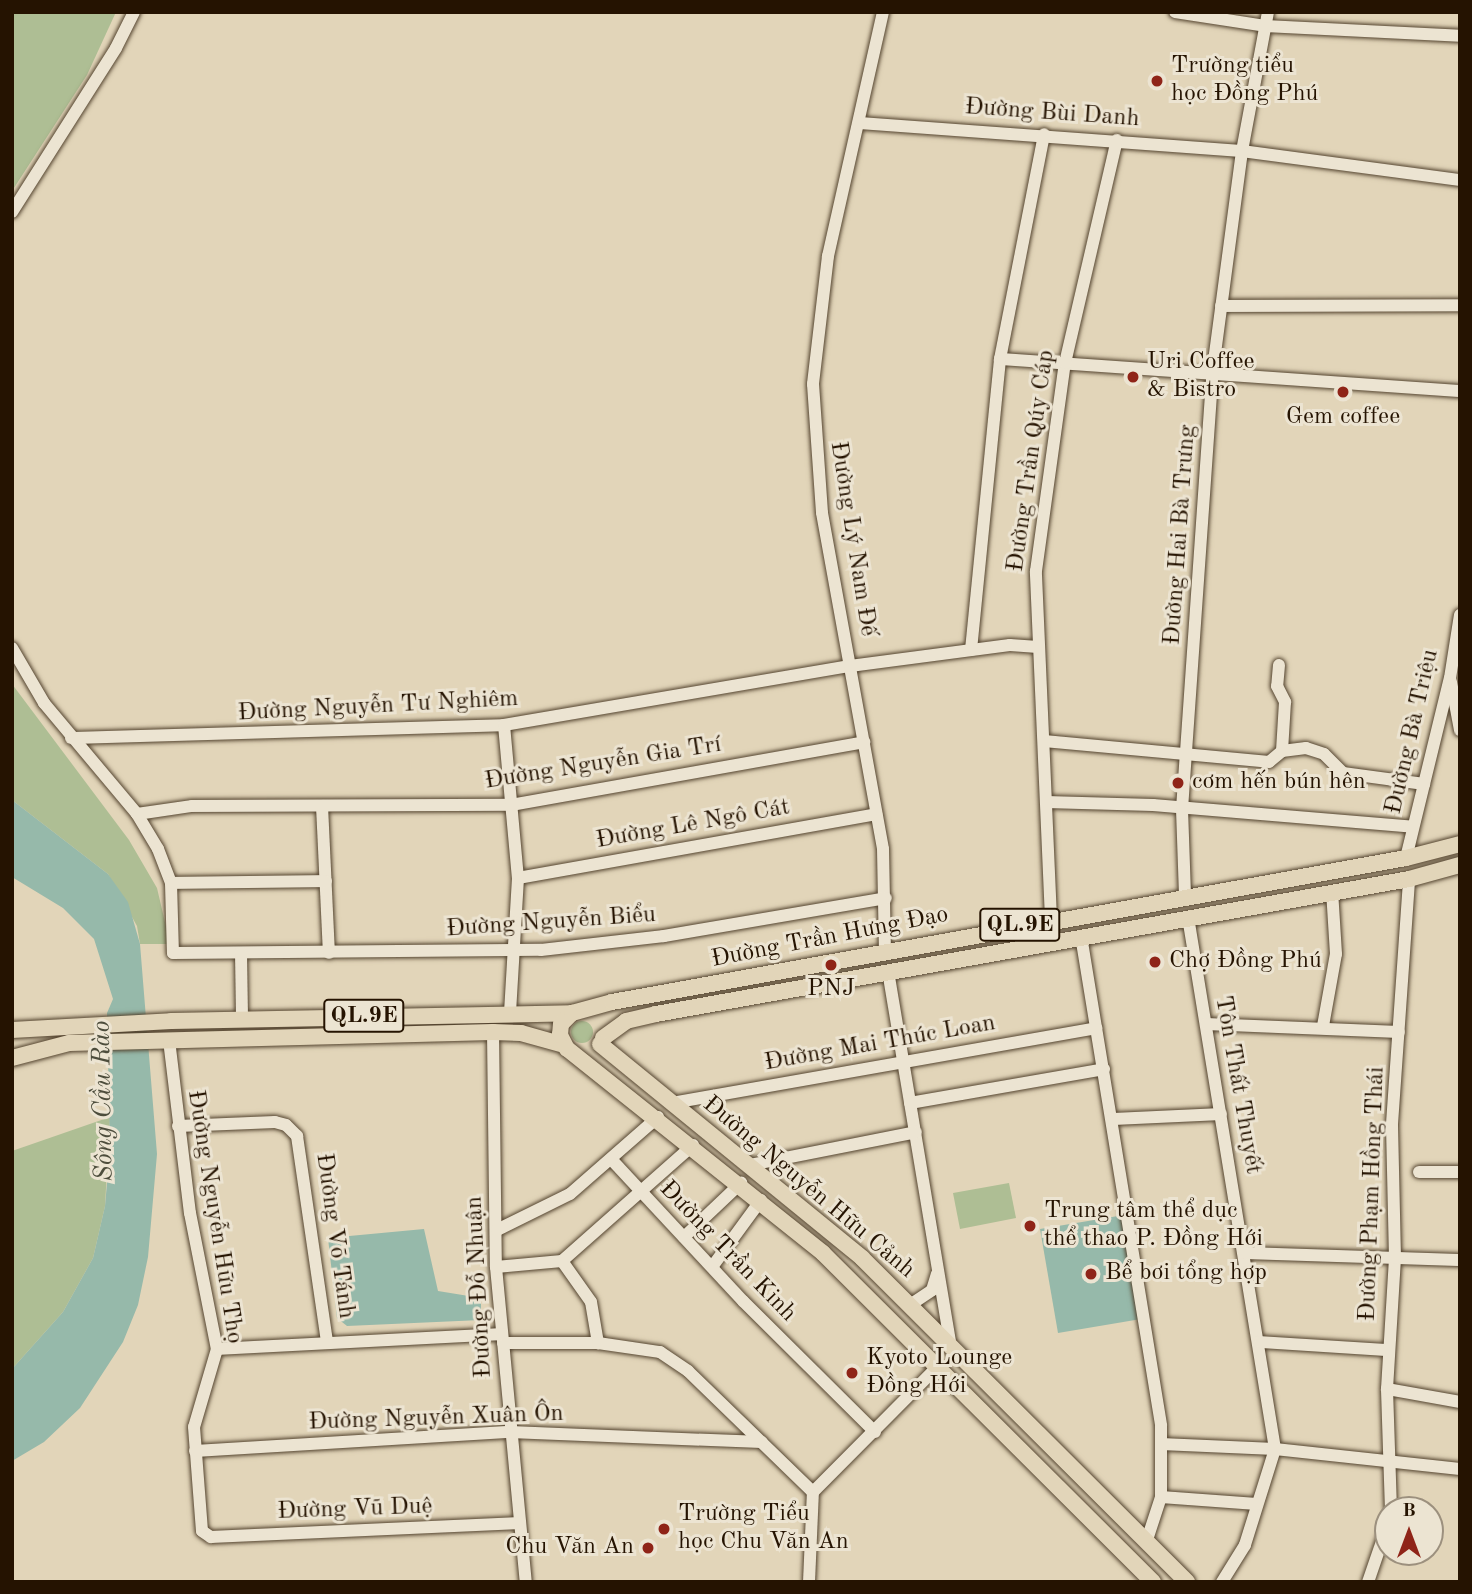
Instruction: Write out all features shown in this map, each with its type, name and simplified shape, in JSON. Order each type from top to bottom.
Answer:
[{"type":"main road","name":"Đường Trần Hưng Đạo","points":[[12,1030],[242,1019],[576,1012],[1051,919],[1406,858],[1460,844]]},
{"type":"main road","name":"Đường Trần Hưng Đạo","points":[[602,1041],[626,1021],[656,1014],[1409,879],[1460,865]]},
{"type":"main road","points":[[1185,895],[1188,917]]},
{"type":"main road","points":[[885,950],[888,971]]},
{"type":"main road","points":[[576,1012],[599,1019],[602,1041],[589,1053],[569,1049],[561,1024],[576,1012]]},
{"type":"main road","name":"QL.9E","points":[[12,1058],[52,1044],[493,1032],[569,1049]]},
{"type":"main road","name":"Đường Nguyễn Hữu Cảnh","points":[[602,1041],[672,1103],[836,1235],[910,1305],[1146,1544],[1188,1582]]},
{"type":"main road","name":"Đường Nguyễn Hữu Cảnh","points":[[569,1049],[761,1200],[891,1320],[1153,1582]]},
{"type":"main road","points":[[891,1320],[910,1305]]},
{"type":"main road","points":[[938,1366],[951,1346]]},
{"type":"street","points":[[12,212],[117,48],[134,12]]},
{"type":"street","name":"Đường Lý Nam Đế","points":[[883,12],[828,256],[813,384],[821,513],[876,814],[886,898],[885,950]]},
{"type":"street","points":[[1175,12],[1460,36]]},
{"type":"street","name":"Đường Hai Bà Trưng","points":[[1185,895],[1182,809],[1212,376],[1242,151],[1267,19]]},
{"type":"street","name":"Đường Bùi Danh","points":[[859,123],[1044,134],[1242,151],[1460,180]]},
{"type":"street","points":[[971,650],[1000,359],[1044,134]]},
{"type":"street","name":"Đường Trần Qúy Cáp","points":[[1051,919],[1046,894],[1044,741],[1035,571],[1065,363],[1117,140]]},
{"type":"street","points":[[1221,306],[1460,305]]},
{"type":"street","points":[[1000,359],[1212,376],[1460,391]]},
{"type":"street","name":"Đường Bà Triệu","points":[[1406,858],[1450,678],[1460,615]]},
{"type":"street","name":"Đường Nguyễn Tư Nghiêm","points":[[71,738],[504,725],[850,666],[971,650],[1038,647]]},
{"type":"street","points":[[12,648],[44,703],[137,814],[171,883],[326,881]]},
{"type":"street","points":[[1279,665],[1277,686],[1285,702],[1282,751]]},
{"type":"street","points":[[1450,678],[1460,730]]},
{"type":"street","points":[[504,725],[518,878],[510,1012]]},
{"type":"street","points":[[1044,741],[1269,762],[1282,751],[1306,748],[1324,754],[1343,773],[1424,784]]},
{"type":"street","name":"Đường Nguyễn Gia Trí","points":[[137,814],[192,806],[511,805],[864,742]]},
{"type":"street","points":[[1046,802],[1182,809],[1413,827]]},
{"type":"street","points":[[323,806],[329,953]]},
{"type":"street","name":"Đường Lê Ngô Cát","points":[[518,878],[876,814]]},
{"type":"street","name":"Đường Phạm Hồng Thái","points":[[1391,1496],[1387,1389],[1395,1258],[1392,1124],[1409,879]]},
{"type":"street","name":"Đường Nguyễn Biểu","points":[[171,883],[173,953],[514,951],[664,936],[886,898]]},
{"type":"street","points":[[1323,1026],[1336,954],[1332,891]]},
{"type":"street","name":"Tôn Thất Thuyết","points":[[1188,917],[1260,1342],[1275,1449],[1245,1545],[1222,1582]]},
{"type":"street","points":[[1081,936],[1114,1119],[1161,1444],[1161,1497],[1146,1544]]},
{"type":"street","points":[[241,953],[242,1019]]},
{"type":"street","points":[[888,971],[951,1346]]},
{"type":"street","points":[[1206,1024],[1323,1026],[1399,1032]]},
{"type":"street","name":"Đường Mai Thúc Loan","points":[[672,1103],[902,1060],[1096,1028]]},
{"type":"street","name":"Đường Đỗ Nhuận","points":[[493,1032],[496,1267],[526,1582]]},
{"type":"street","name":"Đường Nguyễn Hữu Thọ","points":[[163,1040],[217,1349],[194,1427],[200,1523]]},
{"type":"street","points":[[910,1103],[1104,1069]]},
{"type":"street","points":[[1114,1119],[1221,1114]]},
{"type":"street","points":[[497,1230],[570,1194],[658,1117]]},
{"type":"street","name":"Đường Võ Tánh","points":[[178,1126],[275,1122],[286,1125],[297,1136],[327,1341]]},
{"type":"street","points":[[750,1165],[916,1132]]},
{"type":"street","points":[[611,1159],[641,1191],[693,1145]]},
{"type":"street","points":[[1419,1172],[1460,1172]]},
{"type":"street","points":[[684,1237],[740,1183]]},
{"type":"street","name":"Đường Trần Kinh","points":[[562,1261],[641,1191],[875,1432]]},
{"type":"street","points":[[712,1267],[761,1200]]},
{"type":"street","points":[[1244,1253],[1460,1259]]},
{"type":"street","points":[[496,1267],[562,1261],[591,1302],[598,1343]]},
{"type":"street","points":[[910,1305],[932,1290],[938,1264]]},
{"type":"street","points":[[217,1349],[327,1341],[503,1339],[598,1343],[660,1352],[688,1371],[814,1492]]},
{"type":"street","points":[[1260,1342],[1388,1350]]},
{"type":"street","points":[[809,1582],[814,1492],[938,1366]]},
{"type":"street","points":[[1387,1389],[1460,1402]]},
{"type":"street","name":"Đường Nguyễn Xuân Ôn","points":[[195,1451],[510,1432],[762,1442]]},
{"type":"street","points":[[1161,1444],[1275,1449],[1460,1469]]},
{"type":"street","points":[[1161,1497],[1257,1504]]},
{"type":"street","name":"Đường Vũ Duệ","points":[[200,1523],[211,1537],[520,1523]]},
{"type":"street","points":[[1368,1582],[1374,1565]]},
{"type":"shaded area","points":[[12,12],[116,12],[87,75],[12,191]]},
{"type":"shaded area","points":[[12,684],[129,840],[157,888],[170,944],[140,944],[137,926],[108,874],[12,800]]},
{"type":"shaded area","points":[[12,800],[108,874],[128,902],[140,944],[157,1154],[148,1257],[138,1305],[123,1342],[80,1408],[44,1442],[12,1461],[12,1369],[63,1312],[93,1258],[105,1206],[110,1148],[107,1013],[113,999],[94,939],[63,908],[12,877]]},
{"type":"shaded area","points":[[582,1021],[590,1024],[593,1032],[590,1040],[582,1043],[574,1040],[571,1032],[574,1024]]},
{"type":"shaded area","points":[[110,1117],[105,1206],[93,1258],[63,1312],[12,1369],[12,1151]]},
{"type":"shaded area","points":[[1009,1183],[1016,1218],[960,1229],[953,1193]]},
{"type":"shaded area","name":"Bể bơi tổng hợp","points":[[1124,1215],[1141,1319],[1058,1333],[1040,1229]]},
{"type":"shaded area","points":[[424,1229],[438,1291],[481,1298],[481,1320],[347,1326],[337,1318],[328,1238]]},
{"type":"place","name":"Trường tiểu học Đồng Phú","points":[[1157,81]]},
{"type":"place","name":"Uri Coffee & Bistro","points":[[1133,377]]},
{"type":"place","name":"Gem coffee","points":[[1343,392]]},
{"type":"place","name":"cơm hến bún hên","points":[[1178,783]]},
{"type":"place","name":"Chợ Đồng Phú","points":[[1155,962]]},
{"type":"place","name":"PNJ","points":[[831,965]]},
{"type":"place","name":"Trung tâm thể dục thể thao P. Đồng Hới","points":[[1030,1226]]},
{"type":"place","name":"Bể bơi tổng hợp","points":[[1091,1274]]},
{"type":"place","name":"Kyoto Lounge Đồng Hới","points":[[852,1373]]},
{"type":"place","name":"Trường Tiểu học Chu Văn An","points":[[664,1529]]},
{"type":"place","name":"Chu Văn An","points":[[648,1548]]},
{"type":"water label","name":"Sông Cầu Rào","points":[[104,1101]]}]
